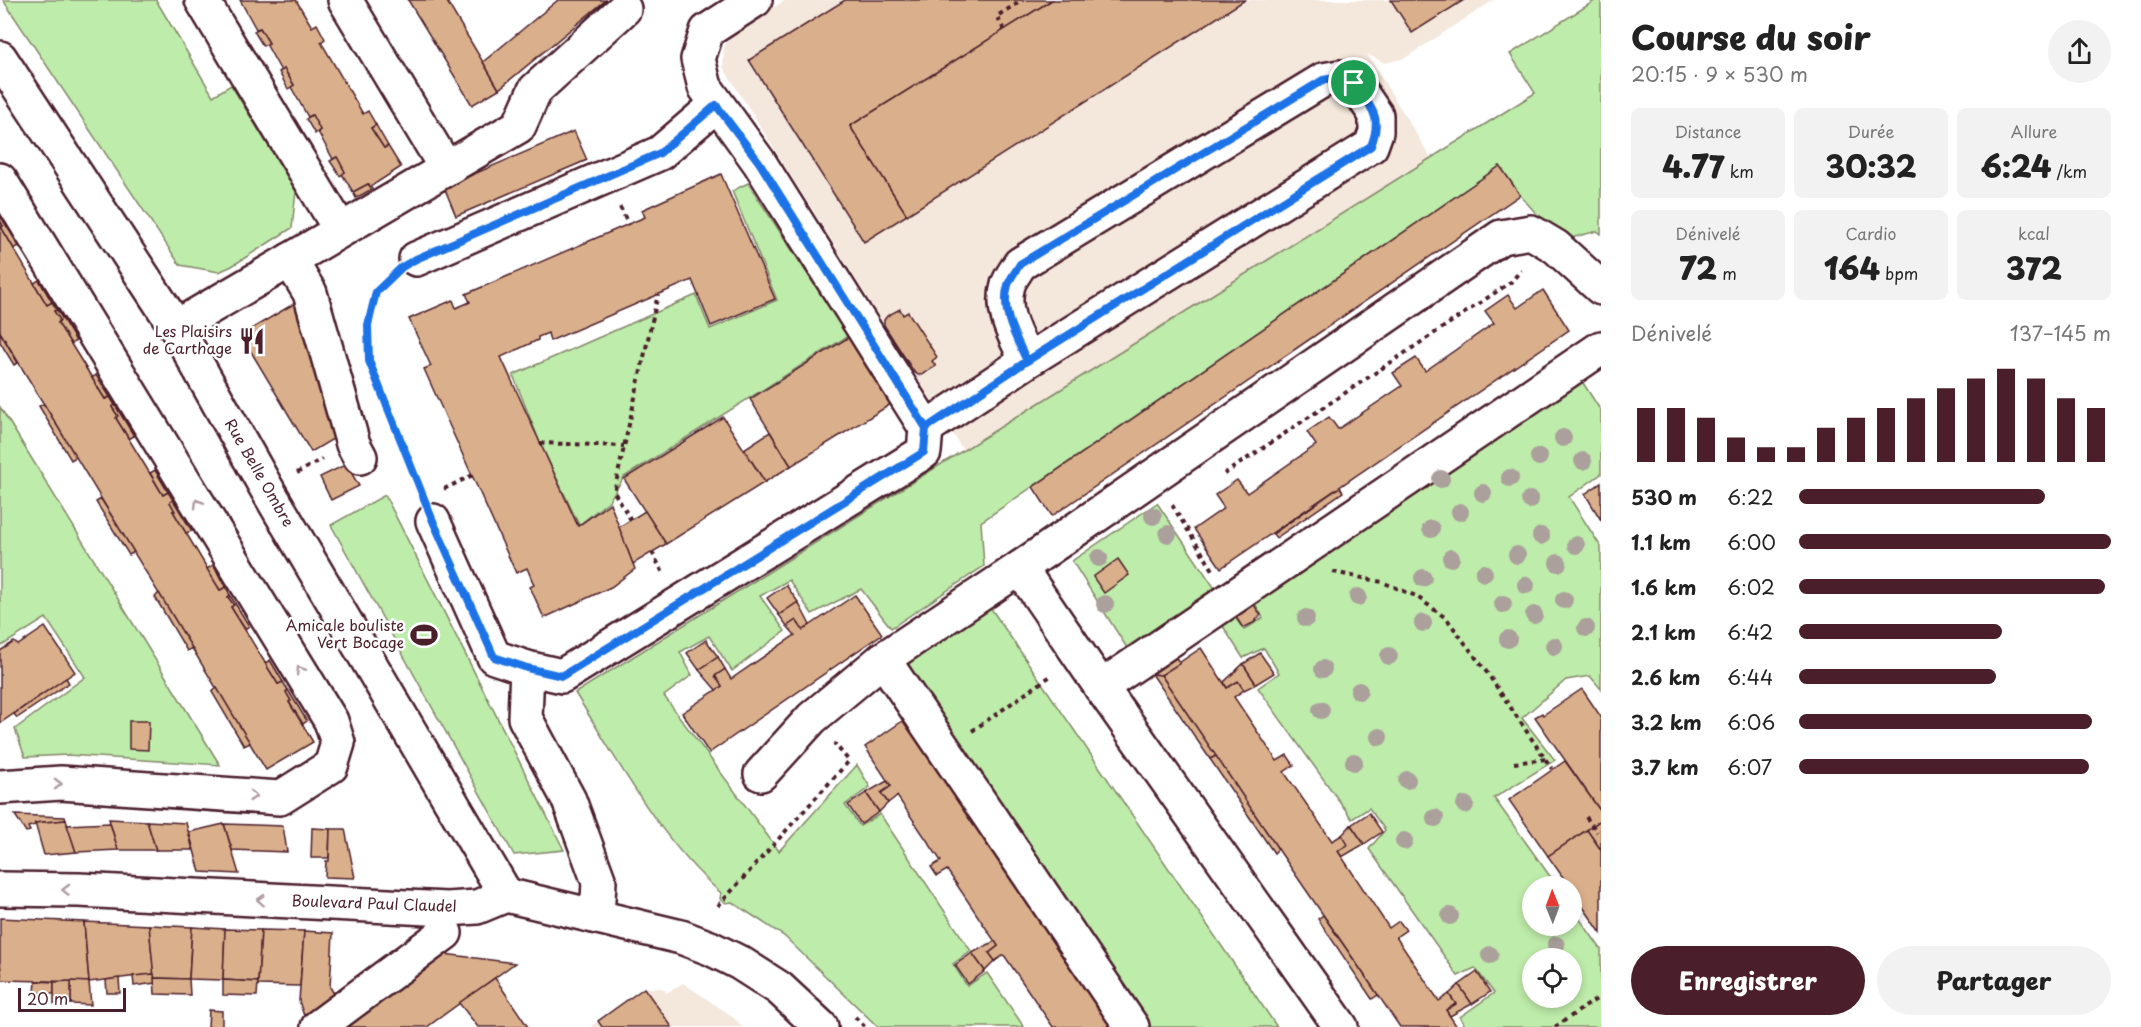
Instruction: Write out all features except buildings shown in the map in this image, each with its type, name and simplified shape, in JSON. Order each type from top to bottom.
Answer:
[{"type":"street","points":[[202,0],[340,229]]},
{"type":"street","points":[[345,0],[446,168]]},
{"type":"street","points":[[429,509],[494,657],[562,676],[924,452],[926,428],[759,162],[705,87],[698,58],[707,31],[755,0]]},
{"type":"street","points":[[176,327],[519,126],[536,90],[624,9]]},
{"type":"street","name":"Rue Belle Ombre","points":[[0,58],[176,327],[267,489],[506,895]]},
{"type":"street","points":[[926,428],[1027,361],[1371,146],[1376,132],[1376,115],[1354,83],[1340,77],[1323,80],[1020,264],[1008,284],[1005,306],[1010,325],[1027,361]]},
{"type":"street","points":[[416,259],[660,153],[716,105]]},
{"type":"street","points":[[0,180],[331,721],[338,743],[332,766],[280,798],[61,783],[0,787]]},
{"type":"street","points":[[761,774],[812,718],[883,659],[1020,568],[1501,237],[1531,232],[1556,247],[1601,288]]},
{"type":"street","points":[[290,260],[310,293],[356,450]]},
{"type":"street","points":[[1101,687],[1601,348]]},
{"type":"street","points":[[1020,568],[1331,1024]]},
{"type":"street","points":[[883,659],[1132,1027]]},
{"type":"street","points":[[527,668],[525,718],[569,800],[599,882],[597,917]]},
{"type":"street","name":"Boulevard Paul Claudel","points":[[0,889],[79,890],[447,909],[477,907],[506,895]]},
{"type":"street","points":[[506,895],[681,937],[710,948],[740,963],[779,988],[821,1027]]},
{"type":"street","points":[[318,1027],[445,933]]},
{"type":"path","points":[[1004,30],[997,16],[1023,0]]},
{"type":"path","points":[[1223,475],[1511,282],[1544,240]]},
{"type":"path","points":[[416,259],[402,267],[376,292],[368,325],[369,361],[429,509],[473,475]]},
{"type":"path","points":[[632,520],[614,492],[658,294]]},
{"type":"path","points":[[540,443],[624,446]]},
{"type":"path","points":[[267,489],[356,450]]},
{"type":"path","points":[[1154,476],[1230,599]]},
{"type":"path","points":[[1173,508],[1183,501]]},
{"type":"path","points":[[1285,562],[1382,582],[1416,596],[1447,619],[1488,674],[1552,769]]},
{"type":"path","points":[[945,751],[1080,655]]},
{"type":"path","points":[[718,906],[849,761],[812,718]]},
{"type":"path","points":[[1514,763],[1546,759]]},
{"type":"path","points":[[1586,817],[1597,832]]},
{"type":"path","points":[[1555,1027],[1601,996]]},
{"type":"shaded area","points":[[786,0],[1494,0],[1405,58],[1385,63],[1367,54],[1431,158],[963,450],[723,67],[724,47],[735,31]]},
{"type":"shaded area","points":[[683,983],[732,1016],[743,1027],[590,1027],[644,988],[662,988],[667,993]]},
{"type":"green space","points":[[3,0],[156,0],[213,96],[231,85],[296,191],[292,228],[219,272],[180,265]]},
{"type":"green space","points":[[1596,0],[1601,0],[1601,234],[1597,231],[1560,241],[1520,195],[1500,166],[981,522],[984,566],[891,628],[861,589],[812,614],[789,580],[760,596],[785,631],[732,671],[709,636],[680,652],[692,675],[664,696],[779,851],[857,765],[870,787],[845,805],[860,826],[880,814],[971,951],[953,964],[967,986],[987,973],[1024,1027],[878,1027],[784,936],[732,902],[726,903],[720,899],[721,893],[698,871],[659,824],[575,693],[1535,93],[1510,54]]},
{"type":"green space","points":[[748,183],[848,336],[624,477],[609,501],[579,525],[540,443],[513,375],[696,295],[710,329],[777,300],[732,191]]},
{"type":"green space","points":[[1578,375],[1601,411],[1601,474],[1569,497],[1601,547],[1601,689],[1590,676],[1566,680],[1522,718],[1555,760],[1494,798],[1550,876],[1522,876],[1522,936],[1582,936],[1582,922],[1601,949],[1601,1027],[1466,1027],[1460,1017],[1494,993],[1475,968],[1458,976],[1369,849],[1385,830],[1369,808],[1352,819],[1258,688],[1279,673],[1264,648],[1243,658],[1219,620],[1231,612],[1244,630],[1263,618],[1252,598]]},
{"type":"green space","points":[[0,407],[220,765],[67,755],[25,757],[15,729],[85,677],[46,618],[0,647]]},
{"type":"green space","name":"Amicale bouliste Vert Bocage","points":[[385,495],[564,850],[514,855],[331,525]]},
{"type":"green space","points":[[1157,503],[1216,590],[1127,648],[1072,561]]},
{"type":"green space","points":[[990,607],[1277,1027],[1148,1027],[905,664]]},
{"type":"place","name":"Les Plaisirs de Carthage","points":[[252,341]]},
{"type":"place","name":"Amicale bouliste Vert Bocage","points":[[424,635]]},
{"type":"route","points":[[1354,83],[1340,77],[1323,80],[1020,264],[1008,284],[1005,306],[1010,325],[1027,361],[976,394],[926,428],[924,452],[562,676],[494,657],[433,521],[369,361],[368,325],[376,292],[402,267],[660,153],[716,105],[759,162],[926,428],[1027,361],[1371,146],[1376,132],[1376,115],[1354,83]]}]
